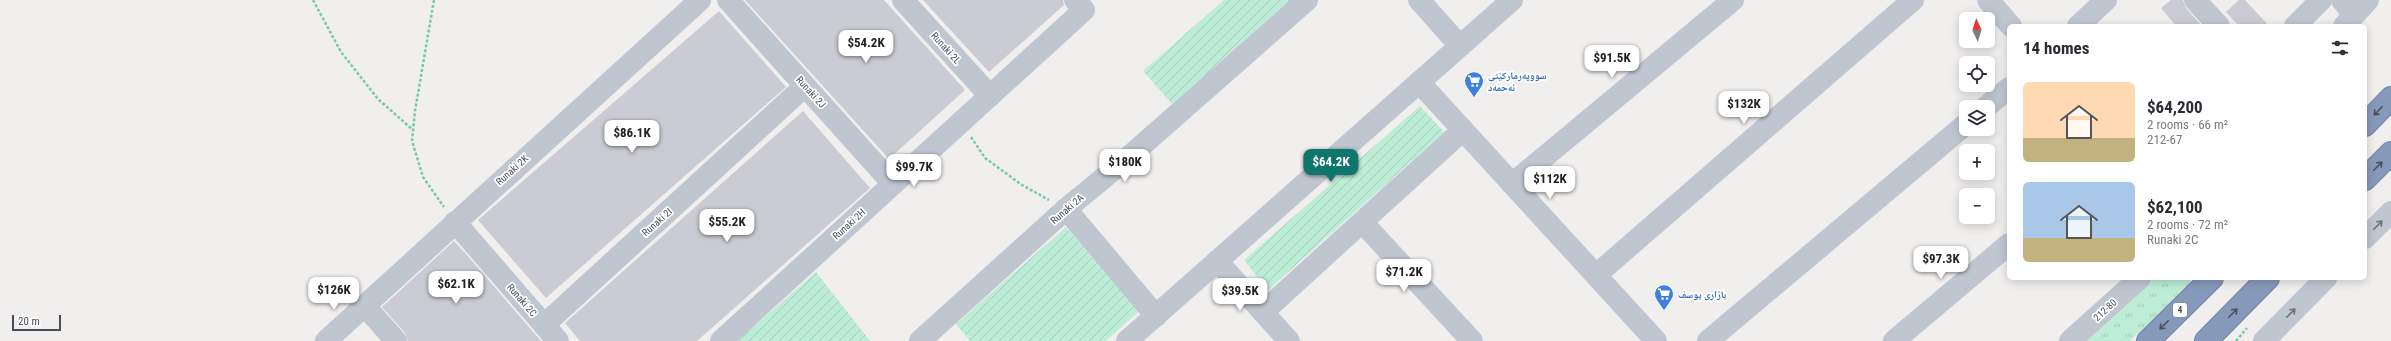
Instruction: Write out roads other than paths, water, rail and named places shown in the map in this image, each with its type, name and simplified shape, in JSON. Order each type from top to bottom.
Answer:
[{"type":"highway","points":[[2367,123],[2391,98]]},
{"type":"highway","points":[[2367,177],[2391,153]]},
{"type":"highway","name":"4","points":[[2148,341],[2210,280]]},
{"type":"highway","points":[[2206,341],[2266,280]]},
{"type":"street","name":"Runaki 2K","points":[[326,341],[700,0]]},
{"type":"street","name":"Runaki 2J","points":[[728,0],[893,184]]},
{"type":"street","name":"Runaki 2L","points":[[903,0],[990,96]]},
{"type":"street","name":"Runaki 2A","points":[[920,341],[1066,209],[1307,0]]},
{"type":"street","points":[[1419,0],[1460,46]]},
{"type":"street","points":[[1127,341],[1512,0]]},
{"type":"street","points":[[1512,184],[1733,0]]},
{"type":"street","points":[[1596,275],[1914,0]]},
{"type":"street","points":[[1988,0],[2009,24]]},
{"type":"street","points":[[2080,24],[2106,0]]},
{"type":"street","points":[[2195,0],[2217,24]]},
{"type":"street","points":[[2296,24],[2321,0]]},
{"type":"street","name":"Runaki 2H","points":[[720,341],[990,96],[1079,5]]},
{"type":"street","points":[[1419,82],[1656,341]]},
{"type":"street","name":"Runaki 2I","points":[[551,333],[805,86]]},
{"type":"street","points":[[1994,100],[2007,90]]},
{"type":"street","points":[[1263,312],[1463,130]]},
{"type":"street","points":[[1708,341],[1959,130]]},
{"type":"street","points":[[1066,209],[1156,316]]},
{"type":"street","points":[[2367,236],[2391,212]]},
{"type":"street","name":"Runaki 2C","points":[[455,222],[551,333]]},
{"type":"street","points":[[1362,222],[1472,341]]},
{"type":"street","points":[[1894,341],[2007,246]]},
{"type":"street","points":[[1217,261],[1289,341]]},
{"type":"street","name":"212-80","points":[[2070,341],[2138,280]]},
{"type":"street","points":[[2264,341],[2324,280]]},
{"type":"street","points":[[365,306],[396,341]]},
{"type":"place","name":"سووپەرمارکێتی ئەحمەد","points":[[1474,98]]},
{"type":"place","name":"بازاڕی یوسف","points":[[1664,311]]}]
